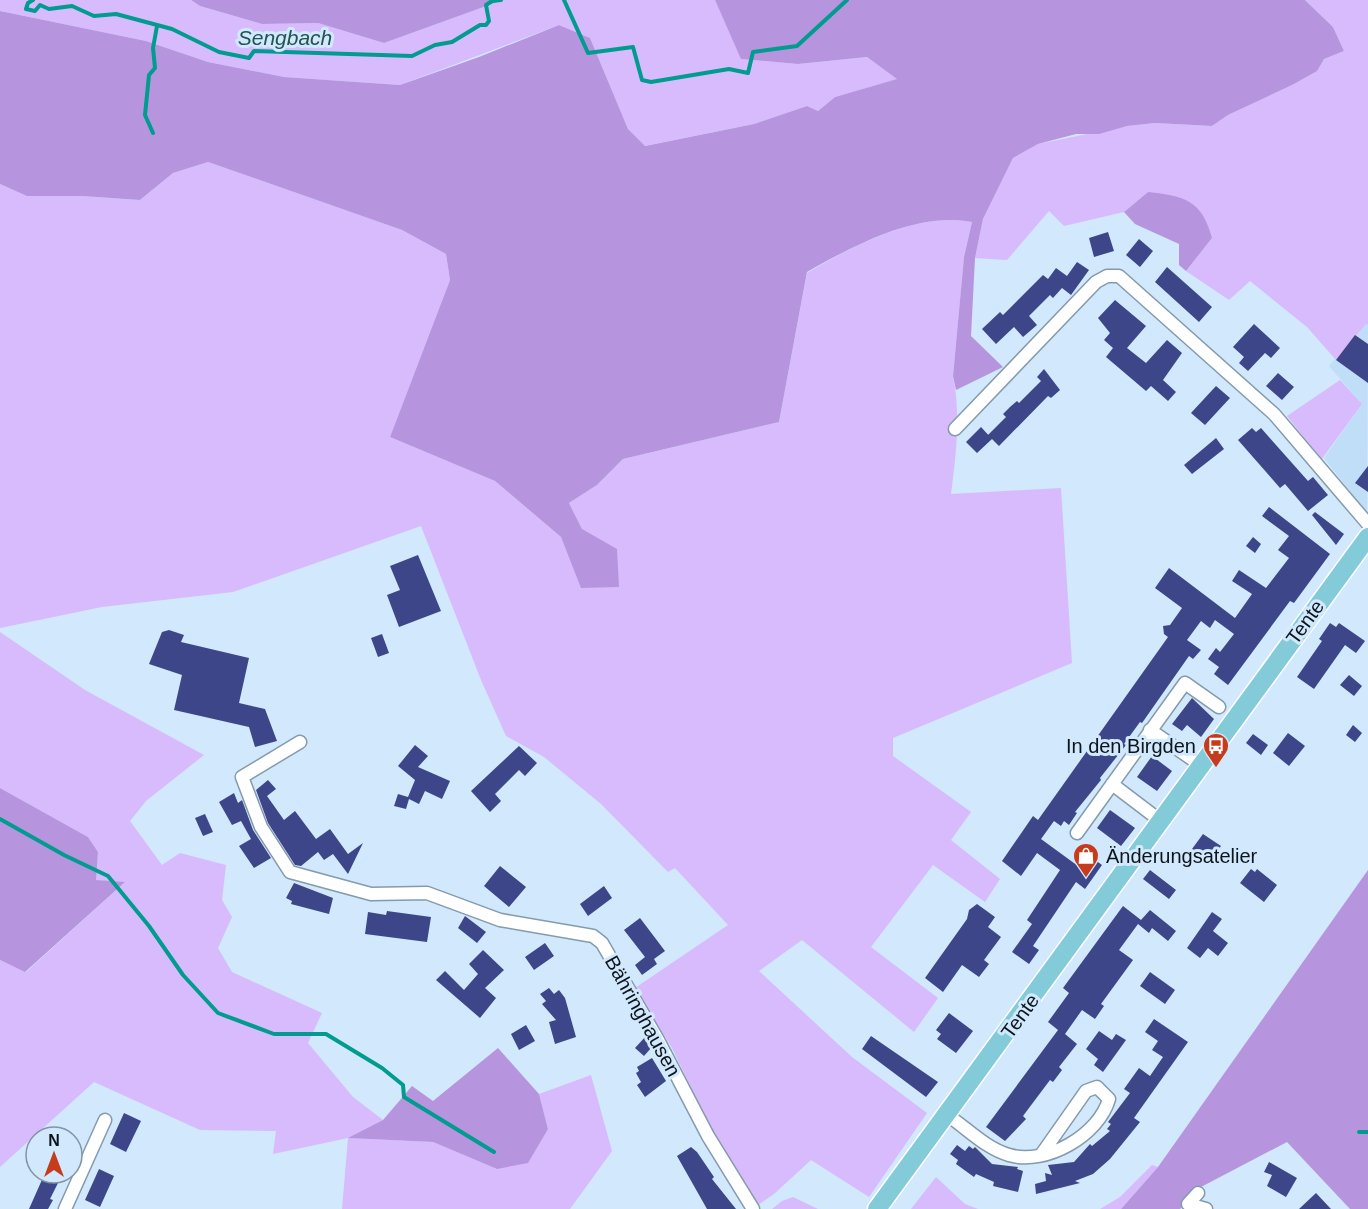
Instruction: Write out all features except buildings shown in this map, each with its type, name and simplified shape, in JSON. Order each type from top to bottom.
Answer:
[{"type":"main road","name":"Tente","points":[[877,1209],[1162,822],[1368,537]]},
{"type":"street","points":[[955,429],[1096,282],[1107,276],[1119,276],[1274,414],[1368,524]]},
{"type":"street","points":[[1077,833],[1185,683],[1219,707]]},
{"type":"street","points":[[1150,730],[1202,766]]},
{"type":"street","name":"Bähringhausen","points":[[300,742],[242,777],[261,826],[290,872],[371,894],[427,893],[500,920],[593,936],[602,943],[658,1040],[708,1136],[753,1209]]},
{"type":"street","points":[[1112,784],[1162,822]]},
{"type":"street","points":[[947,1115],[986,1144],[1010,1156],[1041,1155],[1062,1150],[1081,1137],[1106,1107],[1109,1099],[1107,1094],[1097,1088],[1086,1091],[1041,1155]]},
{"type":"street","points":[[65,1209],[105,1120]]},
{"type":"street","points":[[1187,1207],[1198,1193]]},
{"type":"street","points":[[1187,1207],[1206,1209]]},
{"type":"shaded area","points":[[0,0],[191,0],[200,6],[262,24],[318,23],[384,43],[503,0],[715,0],[742,59],[798,64],[867,57],[898,79],[835,97],[818,111],[807,106],[754,124],[644,146],[628,129],[590,38],[559,25],[400,85],[284,77],[208,62],[146,41],[0,11]]},
{"type":"shaded area","points":[[191,0],[503,0],[384,43],[318,23],[262,24],[200,6]]},
{"type":"shaded area","points":[[715,0],[1305,0],[1333,27],[1344,51],[1324,59],[1317,71],[1228,115],[1212,126],[1155,123],[1127,126],[1099,134],[1076,134],[1038,144],[1013,158],[983,219],[975,258],[971,336],[1003,367],[956,390],[953,376],[964,257],[972,222],[951,220],[908,226],[865,242],[807,272],[779,422],[623,459],[597,485],[569,503],[582,529],[617,549],[619,587],[581,588],[561,537],[495,481],[390,437],[450,280],[446,254],[402,230],[208,162],[173,173],[140,200],[82,196],[27,196],[0,184],[0,11],[146,41],[208,62],[284,77],[400,85],[559,25],[590,38],[628,129],[645,146],[754,124],[807,106],[818,111],[835,97],[897,79],[867,57],[798,64],[741,59]]},
{"type":"shaded area","points":[[1305,0],[1368,0],[1368,325],[1366,324],[1336,360],[1307,327],[1250,281],[1229,300],[1186,271],[1212,238],[1148,192],[1124,212],[1064,226],[1049,211],[1007,260],[975,258],[983,219],[1013,158],[1038,144],[1127,126],[1155,123],[1212,126],[1228,115],[1292,85],[1324,59],[1344,51],[1333,27]]},
{"type":"shaded area","points":[[208,162],[402,230],[446,254],[450,280],[390,437],[495,481],[561,537],[582,588],[582,529],[569,503],[597,485],[623,459],[779,422],[807,273],[865,242],[908,226],[951,220],[972,222],[964,257],[953,376],[957,420],[951,494],[1061,488],[1072,663],[893,738],[893,756],[971,812],[951,840],[1000,879],[985,902],[933,865],[871,947],[938,998],[914,1032],[802,940],[759,971],[852,1057],[927,1113],[869,1197],[811,1160],[774,1194],[758,1205],[715,1137],[672,1048],[635,988],[728,925],[675,868],[668,872],[601,804],[544,757],[506,736],[481,680],[421,526],[233,592],[102,607],[0,628],[0,184],[28,196],[82,196],[140,200],[173,173]]},
{"type":"shaded area","points":[[1148,192],[1181,198],[1190,202],[1203,215],[1208,225],[1212,238],[1186,271],[1179,265],[1179,244],[1135,224],[1124,212]]},
{"type":"shaded area","points":[[1366,324],[1368,325],[1367,513],[1324,458],[1362,404],[1329,366]]},
{"type":"shaded area","points":[[1340,380],[1362,404],[1321,460],[1287,416]]},
{"type":"shaded area","points":[[0,632],[85,690],[204,755],[146,801],[130,821],[162,865],[180,853],[226,865],[222,900],[232,917],[218,948],[232,972],[322,1013],[308,1043],[353,1097],[383,1120],[350,1138],[433,1142],[497,1169],[548,1129],[539,1094],[591,1075],[612,1151],[570,1209],[342,1209],[348,1138],[273,1154],[276,1131],[200,1130],[94,1082],[46,1125],[24,1125],[24,1145],[0,1167],[0,960],[26,972],[124,883],[95,880],[98,852],[88,837],[0,788]]},
{"type":"shaded area","points":[[0,788],[88,837],[98,852],[96,880],[125,882],[25,972],[0,960]]},
{"type":"shaded area","points":[[1368,870],[1368,1209],[1350,1209],[1287,1142],[1201,1187],[1180,1209],[1121,1209],[1158,1167]]},
{"type":"shaded area","points":[[498,1048],[539,1094],[548,1129],[528,1163],[497,1169],[433,1142],[348,1138],[383,1120],[412,1086],[433,1101]]},
{"type":"shaded area","points":[[1152,1165],[1158,1167],[1121,1209],[1100,1209],[1120,1197]]},
{"type":"shaded area","points":[[936,1177],[965,1204],[978,1209],[911,1209]]},
{"type":"shaded area","points":[[793,1197],[818,1209],[772,1209],[782,1201]]},
{"type":"waterway","name":"Sengbach","points":[[33,0],[28,3],[26,9],[35,11],[40,5],[49,9],[72,6],[94,16],[116,14],[172,29],[219,52],[249,58],[254,51],[412,56],[435,45],[452,42],[480,25],[486,25],[489,21],[486,5],[492,1],[501,0]]},
{"type":"waterway","name":"Sengbach","points":[[564,0],[588,53],[633,47],[642,80],[651,82],[729,69],[748,73],[753,52],[797,46],[847,0]]},
{"type":"waterway","points":[[153,133],[145,115],[149,75],[155,68],[153,48],[157,26]]},
{"type":"waterway","points":[[0,819],[64,855],[108,876],[149,926],[183,975],[218,1013],[274,1034],[326,1034],[382,1068],[403,1085],[404,1097],[494,1152]]},
{"type":"waterway","points":[[1359,1132],[1368,1132]]},
{"type":"place","name":"In den Birgden","points":[[1216,769]]},
{"type":"place","name":"Änderungsatelier","points":[[1086,879]]}]
